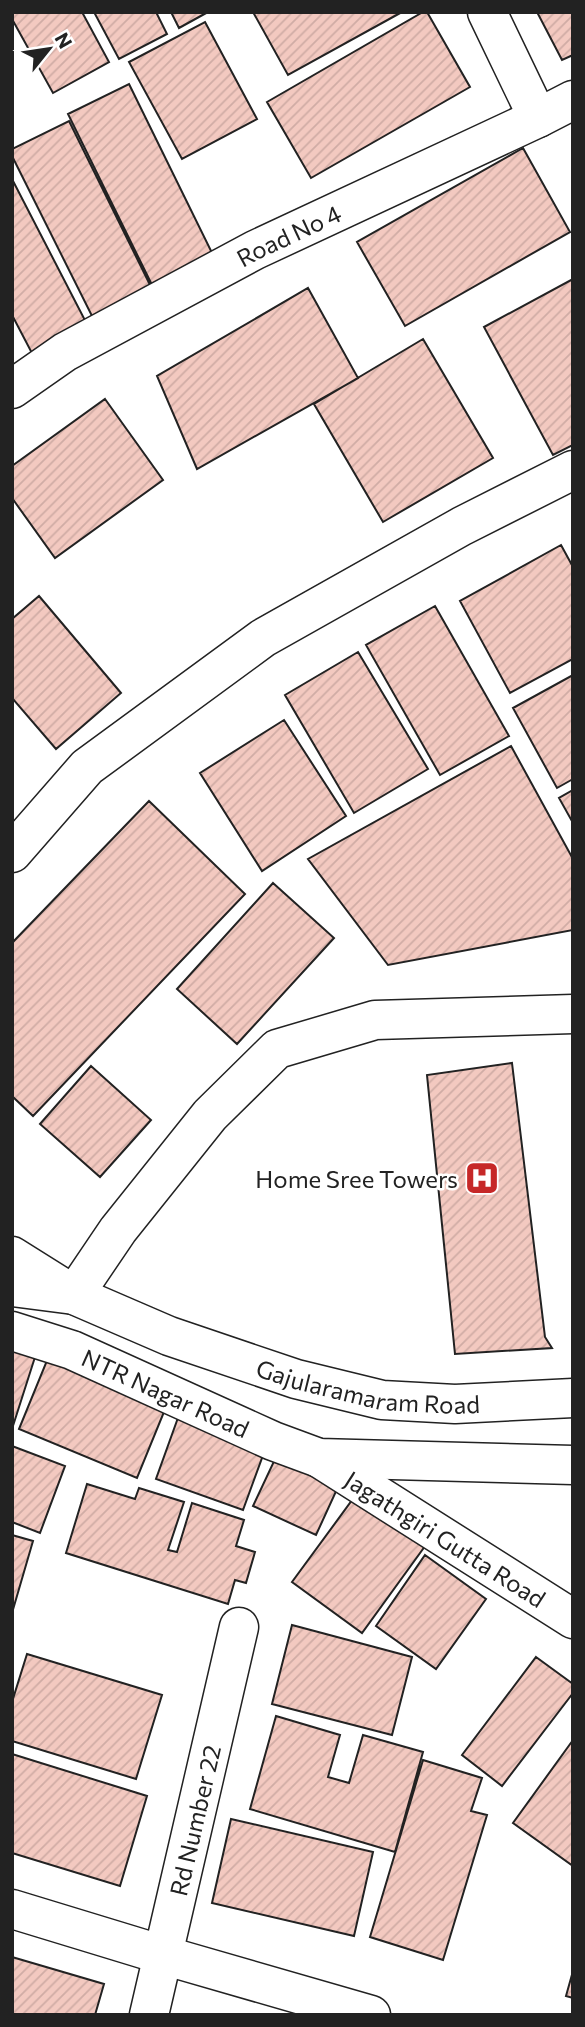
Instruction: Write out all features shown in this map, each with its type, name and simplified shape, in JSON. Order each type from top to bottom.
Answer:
[{"type":"street","points":[[487,12],[538,118]]},
{"type":"street","name":"Road No 4","points":[[12,389],[65,352],[255,250],[573,100]]},
{"type":"street","points":[[12,853],[88,767],[263,638],[462,526],[573,470]]},
{"type":"street","points":[[74,1295],[118,1230],[210,1115],[277,1049],[374,1020],[573,1014]]},
{"type":"street","points":[[12,1256],[74,1295]]},
{"type":"street","points":[[12,1287],[74,1295]]},
{"type":"street","name":"Gajularamaram Road","points":[[74,1295],[169,1336],[296,1380],[382,1400],[455,1404],[573,1398]]},
{"type":"street","name":"NTR Nagar Road","points":[[12,1331],[72,1350],[273,1441],[319,1458]]},
{"type":"street","points":[[319,1458],[573,1465]]},
{"type":"street","name":"Jagathgiri Gutta Road","points":[[319,1458],[573,1619]]},
{"type":"street","name":"Rd Number 22","points":[[149,2015],[239,1627]]},
{"type":"street","points":[[12,1909],[371,2015]]},
{"type":"building","points":[[12,12],[82,12],[109,62],[53,93],[12,19]]},
{"type":"building","points":[[94,12],[156,12],[167,34],[119,59]]},
{"type":"building","points":[[171,12],[208,12],[179,28]]},
{"type":"building","points":[[253,12],[402,12],[288,75]]},
{"type":"building","points":[[427,12],[470,87],[311,178],[267,102]]},
{"type":"building","points":[[537,12],[573,12],[573,55],[562,60]]},
{"type":"building","points":[[205,22],[257,119],[182,159],[129,62]]},
{"type":"building","points":[[129,84],[215,259],[154,289],[68,114]]},
{"type":"building","points":[[69,121],[155,295],[96,324],[12,156],[12,149]]},
{"type":"building","points":[[523,148],[570,232],[405,326],[357,242]]},
{"type":"building","points":[[12,179],[90,330],[35,359],[12,315]]},
{"type":"building","points":[[573,279],[573,445],[553,455],[484,327]]},
{"type":"building","points":[[308,288],[358,378],[197,469],[157,376]]},
{"type":"building","points":[[423,339],[493,458],[383,522],[314,404]]},
{"type":"building","points":[[105,399],[163,480],[55,558],[12,498],[12,466]]},
{"type":"building","points":[[561,545],[573,567],[573,659],[510,693],[460,601]]},
{"type":"building","points":[[39,596],[121,693],[56,749],[12,698],[12,619]]},
{"type":"building","points":[[435,606],[509,736],[440,775],[366,645]]},
{"type":"building","points":[[358,652],[428,769],[354,813],[285,695]]},
{"type":"building","points":[[573,675],[573,779],[557,788],[513,708]]},
{"type":"building","points":[[284,720],[346,816],[262,871],[200,773]]},
{"type":"building","points":[[511,746],[573,859],[573,930],[388,965],[308,859]]},
{"type":"building","points":[[573,790],[573,823],[559,798]]},
{"type":"building","points":[[149,801],[245,894],[33,1116],[12,1096],[12,943]]},
{"type":"building","points":[[273,883],[334,938],[237,1044],[177,989]]},
{"type":"building","name":"Home Sree Towers","points":[[512,1063],[545,1337],[552,1348],[455,1354],[427,1075]]},
{"type":"building","points":[[91,1066],[151,1120],[100,1177],[40,1124]]},
{"type":"building","points":[[12,1346],[36,1354],[12,1429]]},
{"type":"building","points":[[48,1358],[166,1407],[137,1478],[19,1429]]},
{"type":"building","points":[[179,1415],[266,1447],[243,1510],[156,1479]]},
{"type":"building","points":[[12,1446],[65,1466],[40,1533],[12,1522]]},
{"type":"building","points":[[276,1457],[338,1487],[316,1535],[253,1506]]},
{"type":"building","points":[[87,1484],[135,1499],[139,1488],[184,1502],[168,1550],[177,1552],[192,1503],[244,1520],[236,1546],[255,1552],[246,1583],[235,1580],[228,1604],[66,1553]]},
{"type":"building","points":[[358,1492],[428,1542],[362,1633],[292,1582]]},
{"type":"building","points":[[12,1535],[33,1541],[12,1613]]},
{"type":"building","points":[[425,1555],[486,1599],[436,1669],[376,1626]]},
{"type":"building","points":[[292,1625],[412,1657],[392,1735],[272,1704]]},
{"type":"building","points":[[27,1654],[162,1695],[136,1779],[12,1741],[12,1702]]},
{"type":"building","points":[[536,1657],[573,1684],[573,1693],[502,1786],[462,1755]]},
{"type":"building","points":[[276,1716],[340,1735],[328,1777],[349,1783],[363,1735],[423,1752],[395,1852],[250,1809]]},
{"type":"building","points":[[573,1740],[573,1866],[513,1823]]},
{"type":"building","points":[[12,1754],[147,1796],[120,1886],[12,1853]]},
{"type":"building","points":[[423,1760],[482,1778],[471,1811],[487,1815],[443,1960],[370,1937]]},
{"type":"building","points":[[231,1819],[373,1852],[354,1936],[212,1903]]},
{"type":"building","points":[[12,1957],[104,1984],[95,2015],[12,2015]]},
{"type":"building","points":[[573,1971],[573,1998],[566,1996]]},
{"type":"place","name":"Home Sree Towers","points":[[482,1178]]}]
